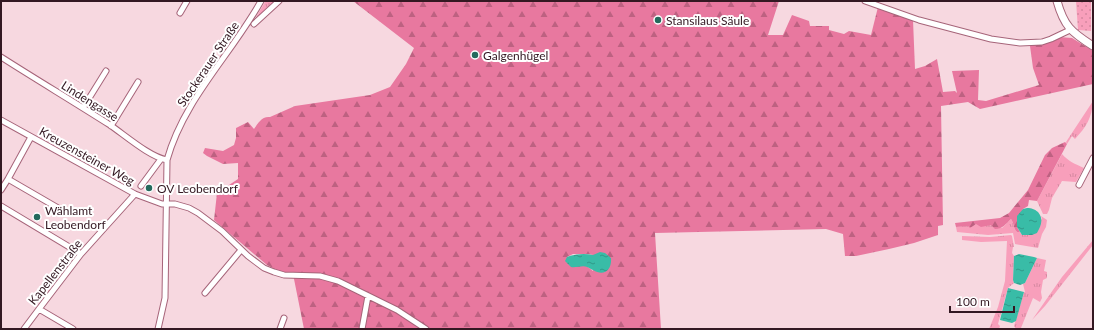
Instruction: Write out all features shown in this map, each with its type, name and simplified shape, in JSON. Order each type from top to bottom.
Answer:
[{"type":"main road","points":[[1056,1],[1063,19],[1070,30],[1076,36],[1093,46]]},
{"type":"street","points":[[180,13],[187,1]]},
{"type":"street","name":"Stockerauer Straße","points":[[158,329],[165,298],[167,160],[171,146],[178,128],[195,98],[248,23],[261,1]]},
{"type":"street","points":[[254,24],[279,1]]},
{"type":"street","points":[[865,1],[918,20],[973,35],[1003,41],[1031,43],[1042,42],[1070,30]]},
{"type":"street","name":"Lindengasse","points":[[1,57],[161,159],[167,160]]},
{"type":"street","points":[[83,108],[106,71]]},
{"type":"street","points":[[111,126],[138,82]]},
{"type":"street","name":"Kreuzensteiner Weg","points":[[1,120],[135,194],[162,204],[181,205],[198,213],[222,231],[248,256],[264,268],[284,275],[316,276],[338,280],[397,310],[426,329]]},
{"type":"street","points":[[1,190],[31,137]]},
{"type":"street","points":[[1079,185],[1093,158]]},
{"type":"street","points":[[141,186],[161,159]]},
{"type":"street","points":[[8,179],[58,208]]},
{"type":"street","name":"Kapellenstraße","points":[[24,329],[81,254],[135,194]]},
{"type":"street","points":[[1,206],[81,254]]},
{"type":"street","points":[[205,294],[242,250]]},
{"type":"street","points":[[362,329],[368,296]]},
{"type":"street","points":[[39,308],[73,329]]},
{"type":"street","points":[[280,329],[284,318]]},
{"type":"green space","points":[[276,1],[254,21],[265,2]]},
{"type":"green space","points":[[353,1],[779,1],[768,35],[783,35],[792,15],[809,21],[810,26],[829,26],[829,30],[844,34],[849,31],[871,35],[878,7],[913,20],[915,69],[925,66],[937,59],[943,92],[955,91],[957,93],[952,71],[979,70],[978,100],[986,101],[1039,85],[1033,68],[1030,46],[1059,37],[1072,38],[1093,51],[1093,84],[980,109],[968,102],[941,106],[943,225],[938,226],[938,235],[889,249],[856,256],[845,256],[843,234],[826,229],[655,233],[661,329],[304,329],[293,274],[282,273],[267,265],[214,220],[217,193],[238,179],[238,163],[223,164],[203,153],[205,148],[223,151],[234,145],[236,128],[248,122],[254,129],[262,119],[295,106],[370,95],[390,87],[406,64],[414,48]],"holes":[[[573,254],[593,255],[593,271],[567,257]]]},
{"type":"green space","points":[[1076,1],[1091,1],[1091,31],[1078,30]]},
{"type":"green space","points":[[1093,101],[1090,117],[1085,126],[1075,139],[1072,136],[1067,144],[1066,142]]},
{"type":"green space","points":[[1065,142],[1067,144],[1037,201],[1029,200],[1028,206],[1023,209],[1017,227],[1020,232],[1017,232],[1011,219],[1004,226],[997,229],[991,225],[981,227],[976,224],[970,228],[968,226],[956,227],[955,223],[1000,218],[1009,213],[1028,190],[1045,155],[1052,148]]},
{"type":"green space","points":[[1062,154],[1075,164],[1084,168],[1076,182],[1062,181],[1052,198],[1047,214],[1043,214],[1037,201]]},
{"type":"green space","points":[[1041,216],[1047,220],[1038,248],[1015,244],[1013,233],[988,235],[957,232],[956,227],[976,224],[991,225],[1002,228],[1011,219],[1017,232],[1020,232],[1022,235],[1042,219]]},
{"type":"green space","points":[[1011,235],[1014,247],[1012,253],[1014,256],[1014,283],[1008,288],[998,324],[1000,326],[999,329],[989,329],[998,307],[1005,281],[1007,241],[981,242],[962,240],[962,236],[990,237]]},
{"type":"green space","points":[[1093,240],[1093,245],[1045,306],[1032,320],[1062,277]]},
{"type":"green space","points":[[1037,258],[1046,260],[1044,271],[1047,272],[1047,278],[1043,280],[1041,292],[1042,298],[1040,302],[1033,298],[1021,328],[1016,329],[1014,326],[1025,292],[1023,284],[1025,283]]},
{"type":"water","points":[[1023,209],[1033,209],[1040,215],[1040,228],[1037,233],[1032,235],[1022,235],[1017,227],[1017,216]]},
{"type":"water","points":[[600,252],[605,253],[611,258],[609,269],[601,273],[585,266],[571,267],[565,261],[567,257],[573,255],[593,255]]},
{"type":"water","points":[[1019,254],[1037,258],[1025,283],[1020,285],[1014,283],[1013,280],[1014,256]]},
{"type":"water","points":[[1008,288],[1024,292],[1016,321],[1012,323],[1000,320]]},
{"type":"place","name":"Stansilaus Säule","points":[[658,20]]},
{"type":"place","name":"Galgenhügel","points":[[475,55]]},
{"type":"place","name":"OV Leobendorf","points":[[149,188]]},
{"type":"place","name":"Wählamt Leobendorf","points":[[37,217]]}]
